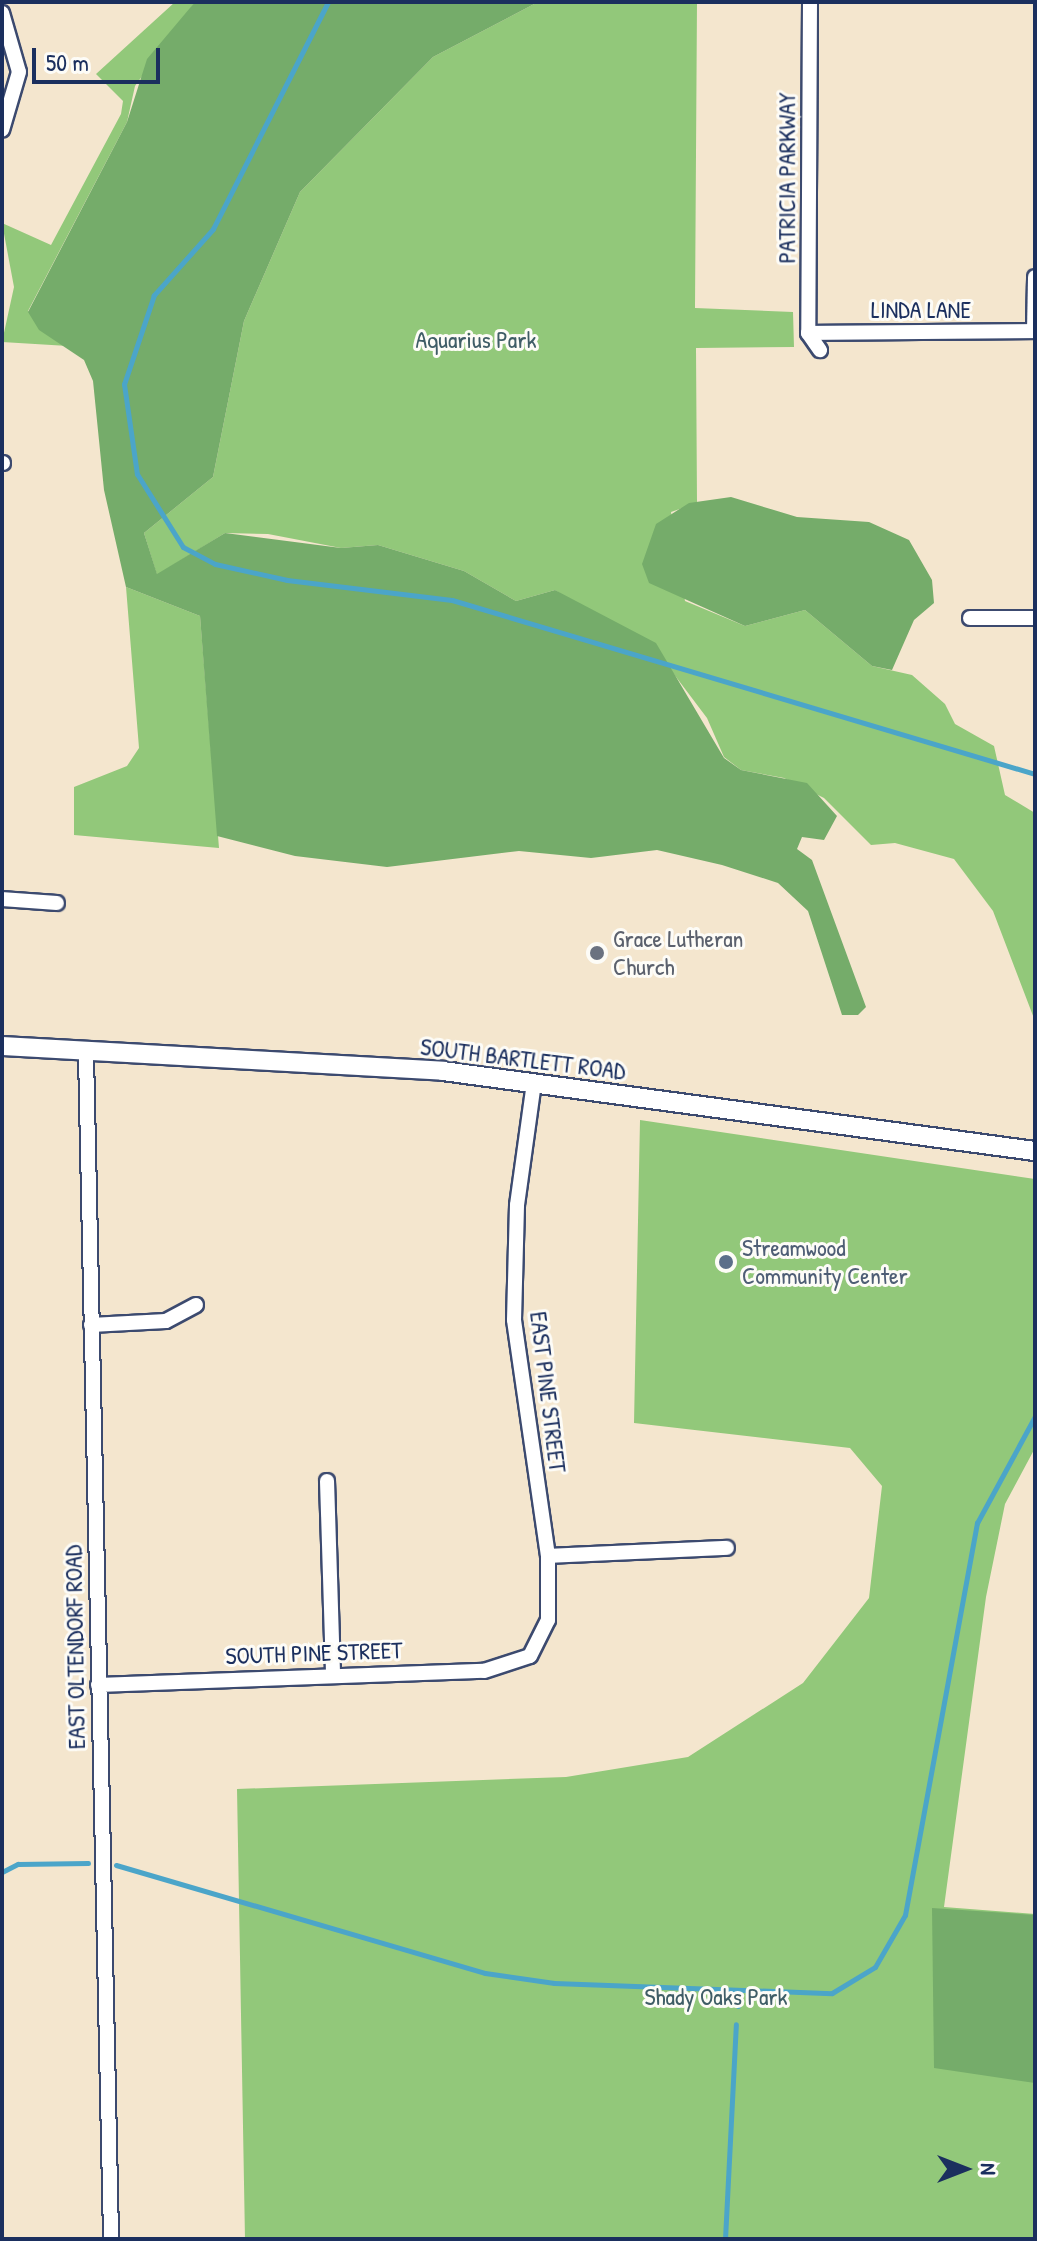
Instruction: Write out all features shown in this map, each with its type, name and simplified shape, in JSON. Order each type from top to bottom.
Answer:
[{"type":"main road","name":"SOUTH BARTLETT ROAD","points":[[2,1046],[443,1071],[1035,1151]]},
{"type":"street","name":"PATRICIA PARKWAY","points":[[808,333],[810,2]]},
{"type":"street","points":[[2,13],[19,72],[2,130]]},
{"type":"street","points":[[1035,277],[1035,331]]},
{"type":"street","name":"LINDA LANE","points":[[808,333],[1035,331]]},
{"type":"street","points":[[808,333],[820,350]]},
{"type":"street","points":[[970,618],[1035,618]]},
{"type":"street","points":[[2,899],[57,903]]},
{"type":"street","name":"EAST OLTENDORF ROAD","points":[[86,1053],[111,2239]]},
{"type":"street","name":"EAST PINE STREET","points":[[530,1656],[548,1620],[548,1556],[514,1320],[517,1205],[534,1082]]},
{"type":"street","points":[[91,1325],[166,1321],[196,1305]]},
{"type":"street","points":[[327,1481],[333,1672]]},
{"type":"street","points":[[548,1556],[727,1548]]},
{"type":"street","name":"SOUTH PINE STREET","points":[[98,1685],[333,1672],[484,1671],[530,1656]]},
{"type":"green space","points":[[175,2],[195,2],[135,86],[127,122],[28,311],[68,346],[2,342],[14,287],[2,223],[51,245],[121,114],[123,101],[96,74]]},
{"type":"green space","points":[[195,2],[538,2],[433,57],[300,192],[244,321],[213,477],[144,533],[157,574],[225,533],[341,548],[378,545],[464,571],[516,601],[555,590],[656,643],[724,758],[741,770],[807,783],[837,816],[824,840],[802,837],[797,849],[812,860],[866,1007],[858,1015],[842,1015],[808,911],[778,883],[722,865],[657,850],[591,858],[519,851],[387,867],[295,856],[217,836],[200,616],[126,587],[104,490],[93,381],[84,360],[39,330],[28,312],[127,122],[147,59]]},
{"type":"green space","name":"Aquarius Park","points":[[538,2],[697,2],[695,308],[793,312],[794,347],[696,348],[697,503],[671,512],[685,601],[745,626],[805,610],[872,666],[912,675],[945,704],[955,724],[994,746],[1005,795],[1035,813],[1035,1021],[993,911],[954,859],[895,843],[871,845],[824,798],[784,778],[741,770],[724,757],[707,718],[667,665],[555,590],[516,601],[464,571],[378,545],[341,548],[268,534],[225,533],[157,575],[144,533],[213,477],[244,321],[300,192],[433,57]]},
{"type":"green space","points":[[731,497],[797,517],[869,522],[909,540],[932,580],[934,603],[914,620],[892,670],[872,666],[805,610],[745,626],[649,583],[642,564],[656,524],[689,503]]},
{"type":"green space","points":[[126,587],[200,616],[219,848],[74,835],[74,787],[127,766],[139,748]]},
{"type":"green space","name":"Shady Oaks Park","points":[[640,1120],[1035,1179],[1035,1448],[1005,1504],[986,1597],[944,1907],[1035,1914],[1035,2239],[245,2239],[237,1789],[566,1777],[688,1757],[803,1683],[869,1598],[882,1486],[850,1448],[634,1423]]},
{"type":"green space","points":[[932,1908],[1035,1915],[1035,2083],[934,2068]]},
{"type":"waterway","points":[[328,2],[213,229],[154,295],[124,384],[137,474],[183,547],[215,564],[287,580],[452,600],[1035,774]]},
{"type":"waterway","points":[[116,1865],[485,1973],[554,1983],[832,1993],[875,1967],[905,1915],[977,1523],[1035,1416]]},
{"type":"waterway","points":[[2,1872],[18,1864],[88,1863]]},
{"type":"waterway","points":[[738,2006],[739,1991]]},
{"type":"waterway","points":[[725,2239],[736,2024]]},
{"type":"place","name":"Grace Lutheran Church","points":[[597,953]]},
{"type":"place","name":"Streamwood Community Center","points":[[726,1262]]}]
